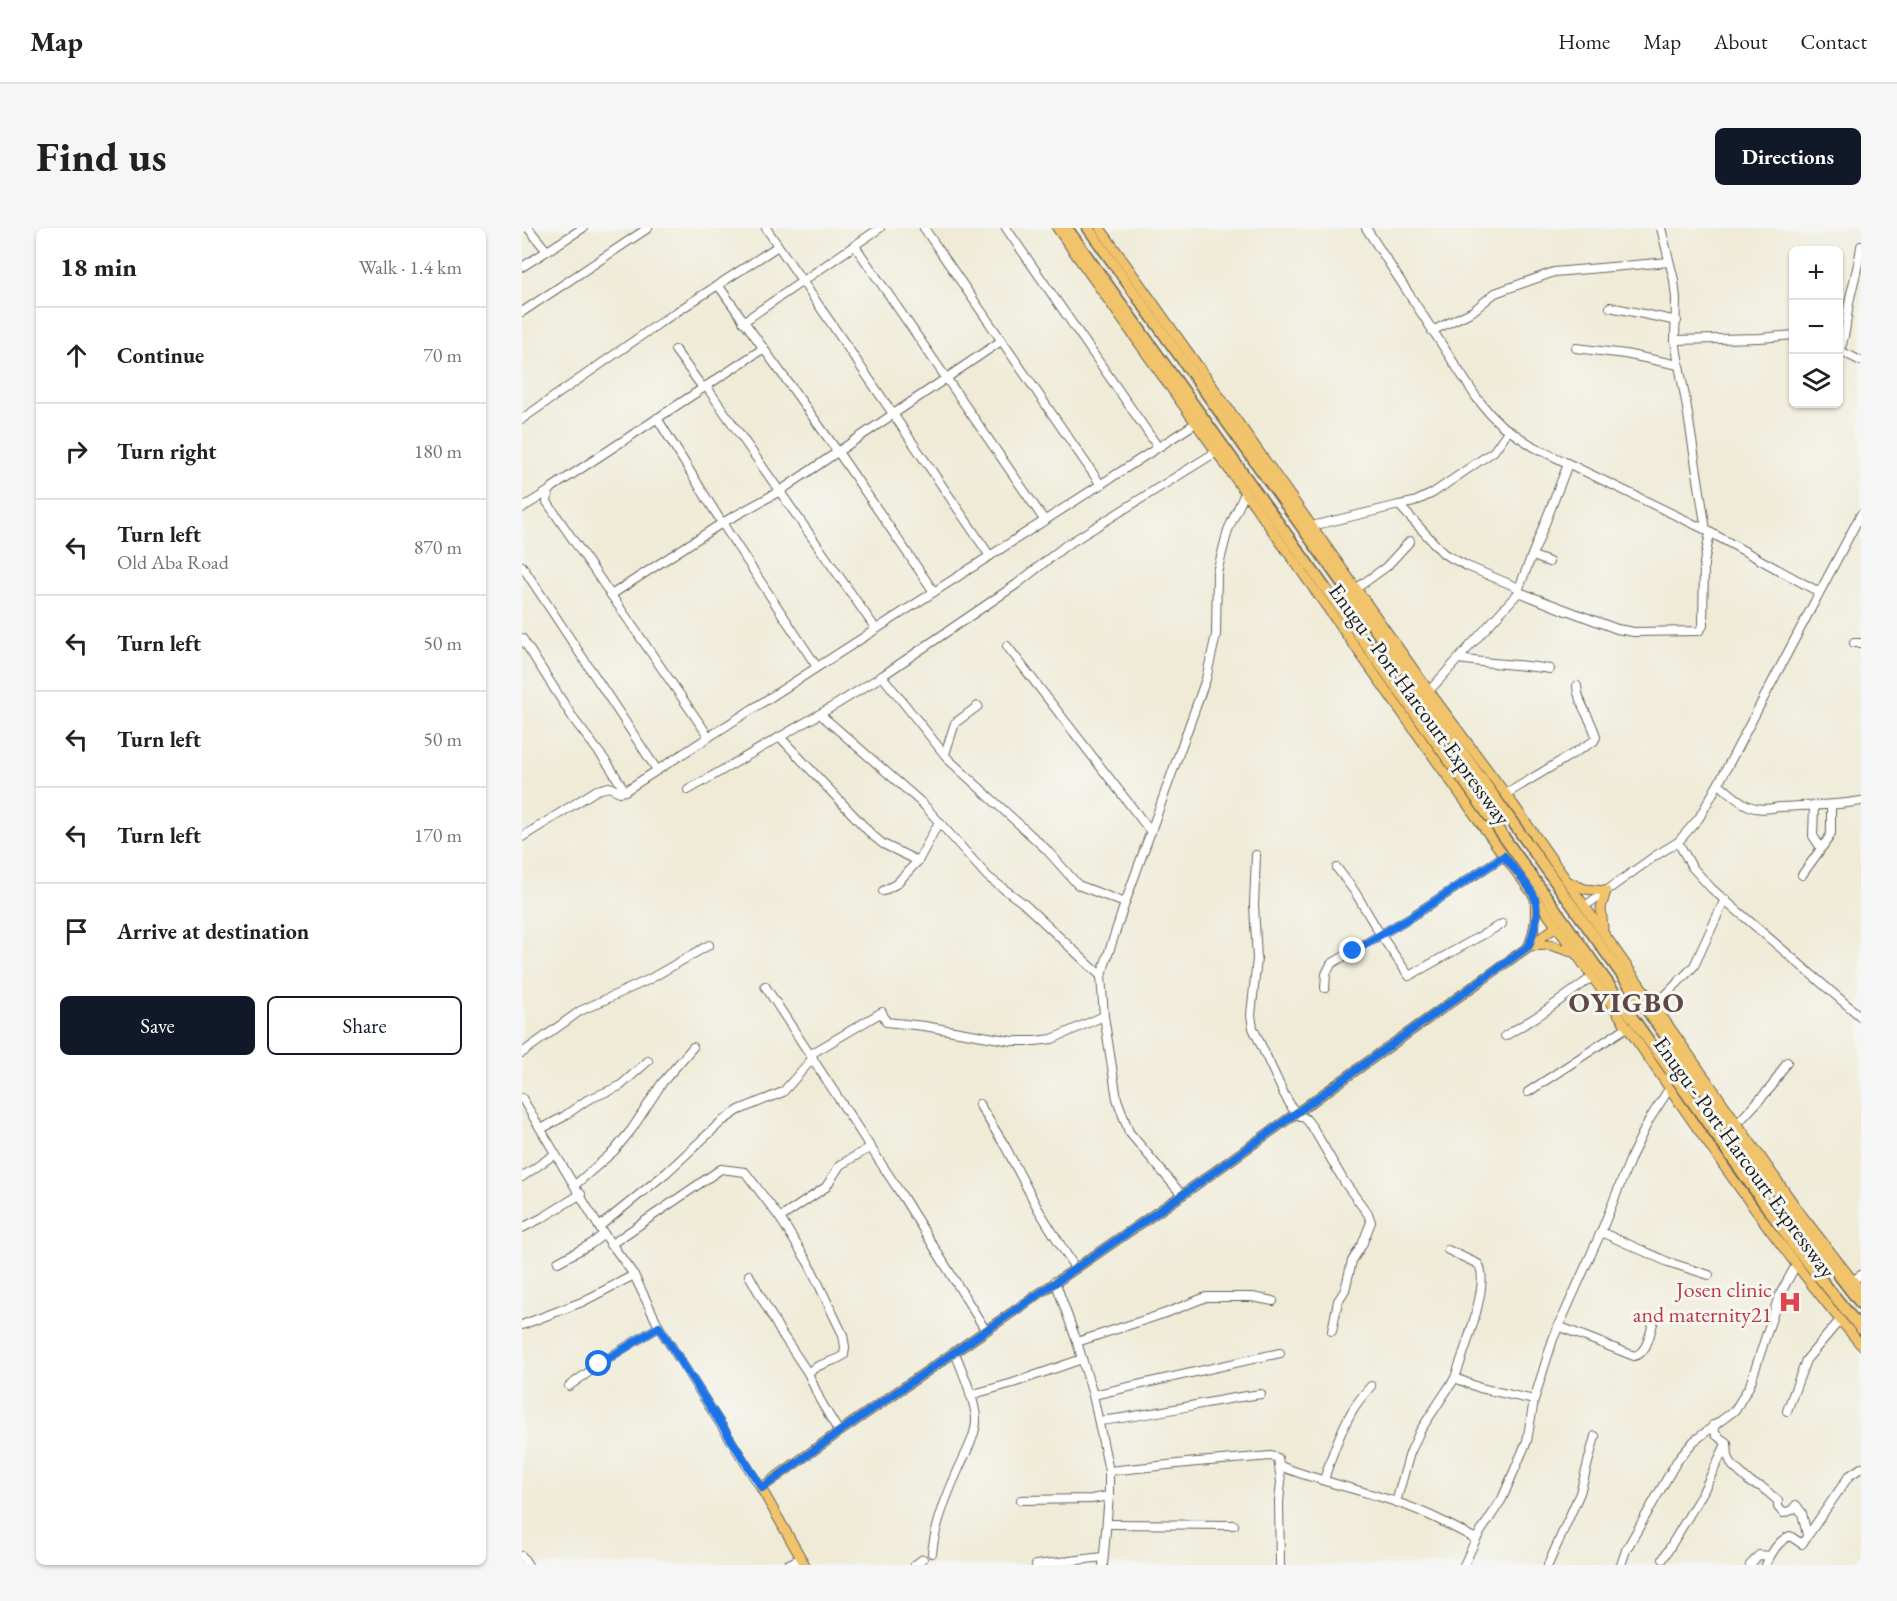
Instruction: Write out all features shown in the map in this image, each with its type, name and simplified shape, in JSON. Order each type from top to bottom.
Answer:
[{"type":"highway","name":"Enugu - Port Harcourt Expressway","points":[[1067,228],[1557,911],[1752,1196],[1861,1329]]},
{"type":"highway","name":"Enugu - Port Harcourt Expressway","points":[[1088,228],[1802,1228],[1861,1304]]},
{"type":"highway","points":[[1093,264],[1107,254]]},
{"type":"main road","name":"Enugu - Port Harcourt Expressway","points":[[1057,228],[1504,856],[1535,896],[1669,1089],[1752,1196],[1796,1265],[1861,1345]]},
{"type":"main road","name":"Enugu - Port Harcourt Expressway","points":[[1100,228],[1429,691],[1506,794],[1800,1213],[1857,1278],[1861,1292]]},
{"type":"main road","points":[[1567,881],[1585,889],[1606,891],[1601,908],[1604,933]]},
{"type":"main road","points":[[1529,946],[1535,931],[1535,896]]},
{"type":"main road","points":[[803,1561],[762,1488],[1055,1281],[1182,1195],[1556,927]]},
{"type":"main road","points":[[1529,946],[1550,945],[1575,953]]},
{"type":"street","points":[[528,228],[546,250]]},
{"type":"street","points":[[522,267],[583,228]]},
{"type":"street","points":[[522,312],[648,228]]},
{"type":"street","points":[[766,228],[990,556]]},
{"type":"street","points":[[743,322],[880,228]]},
{"type":"street","points":[[924,228],[1101,485]]},
{"type":"street","points":[[1006,228],[1158,447]]},
{"type":"street","points":[[1366,228],[1476,397],[1508,430],[1534,447],[1708,531],[1819,592]]},
{"type":"street","points":[[1399,505],[1444,554],[1566,611],[1617,629],[1634,632],[1699,631],[1703,626],[1704,563],[1708,531],[1678,365],[1675,340],[1676,299],[1661,228]]},
{"type":"street","points":[[522,419],[661,321],[778,246]]},
{"type":"street","points":[[855,246],[1045,521]]},
{"type":"street","points":[[1843,339],[1861,246]]},
{"type":"street","points":[[1432,331],[1473,311],[1495,293],[1554,272],[1669,262]]},
{"type":"street","points":[[718,285],[838,452],[934,592]]},
{"type":"street","points":[[1610,307],[1677,321]]},
{"type":"street","points":[[1675,340],[1789,335]]},
{"type":"street","points":[[611,595],[722,523],[780,491],[1001,341]]},
{"type":"street","points":[[522,508],[764,348]]},
{"type":"street","points":[[1576,348],[1625,354],[1678,365]]},
{"type":"street","points":[[675,350],[705,387],[780,491],[876,629]]},
{"type":"street","points":[[1843,352],[1861,361]]},
{"type":"street","points":[[657,418],[722,523],[817,667]]},
{"type":"street","points":[[522,837],[597,790],[609,787],[620,792],[625,790],[1196,423]]},
{"type":"street","points":[[1312,526],[1414,502],[1433,494],[1494,451],[1508,430]]},
{"type":"street","points":[[688,789],[882,676],[1017,584],[1065,546],[1216,452]]},
{"type":"street","points":[[1429,691],[1519,590],[1568,464]]},
{"type":"street","points":[[549,491],[547,502],[708,737]]},
{"type":"street","points":[[1182,1195],[1129,1132],[1117,1099],[1104,1016],[1101,976],[1206,680],[1216,635],[1217,572],[1228,530],[1245,493]]},
{"type":"street","points":[[1585,906],[1678,842],[1699,818],[1861,514]]},
{"type":"street","points":[[1357,588],[1386,567],[1410,541]]},
{"type":"street","points":[[1533,556],[1549,562]]},
{"type":"street","points":[[522,566],[657,770]]},
{"type":"street","points":[[522,638],[575,722],[625,790]]},
{"type":"street","points":[[1007,646],[1151,832]]},
{"type":"street","points":[[1459,659],[1550,669]]},
{"type":"street","points":[[882,676],[949,760],[1046,849],[1078,885],[1125,903]]},
{"type":"street","points":[[1506,794],[1594,741],[1595,732],[1581,703],[1577,686]]},
{"type":"street","points":[[945,754],[955,723],[978,706]]},
{"type":"street","points":[[820,714],[912,793],[988,877],[1023,903],[1101,976]]},
{"type":"street","points":[[780,737],[872,835],[883,844],[918,861]]},
{"type":"street","points":[[1719,784],[1746,805],[1755,808],[1831,805],[1861,801]]},
{"type":"street","points":[[1802,875],[1831,833],[1831,805]]},
{"type":"street","points":[[1814,806],[1814,836],[1821,848]]},
{"type":"street","points":[[883,891],[896,884],[918,861],[939,822]]},
{"type":"street","points":[[1678,842],[1692,867],[1725,899],[1861,1017]]},
{"type":"street","points":[[1256,855],[1254,905],[1257,959],[1251,1015],[1253,1028],[1295,1113],[1306,1119],[1313,1128],[1371,1222],[1362,1245],[1352,1261],[1345,1290],[1338,1301],[1332,1331]]},
{"type":"street","points":[[1325,988],[1326,974],[1331,964],[1414,915],[1504,856]]},
{"type":"street","points":[[1337,868],[1409,976],[1503,924]]},
{"type":"street","points":[[1655,1006],[1694,966],[1725,899]]},
{"type":"street","points":[[522,1053],[580,1011],[648,980],[709,945]]},
{"type":"street","points":[[1505,1036],[1592,978]]},
{"type":"street","points":[[765,986],[871,1147],[986,1331]]},
{"type":"street","points":[[558,1262],[591,1244],[601,1230],[721,1122],[739,1110],[783,1092],[812,1056],[882,1012],[886,1022],[1012,1041],[1052,1039],[1104,1016]]},
{"type":"street","points":[[1528,1092],[1627,1027]]},
{"type":"street","points":[[575,1185],[614,1151],[632,1129],[662,1083],[693,1047]]},
{"type":"street","points":[[542,1130],[587,1100],[620,1086],[648,1061]]},
{"type":"street","points":[[1738,1123],[1772,1086],[1787,1062]]},
{"type":"street","points":[[1464,1565],[1476,1539],[1502,1499],[1527,1441],[1534,1400],[1558,1326],[1602,1232],[1632,1155],[1649,1120],[1669,1089]]},
{"type":"street","points":[[522,1098],[610,1245],[634,1275],[659,1327],[762,1488]]},
{"type":"street","points":[[979,1104],[1005,1146],[1038,1209],[1075,1268]]},
{"type":"street","points":[[780,1218],[826,1187],[840,1165],[871,1147]]},
{"type":"street","points":[[522,1177],[555,1154]]},
{"type":"street","points":[[610,1245],[721,1169],[745,1172],[780,1218],[809,1264],[837,1321],[845,1347],[844,1355],[812,1368],[808,1373]]},
{"type":"street","points":[[522,1228],[581,1194]]},
{"type":"street","points":[[1602,1232],[1668,1262],[1709,1275]]},
{"type":"street","points":[[1396,1502],[1410,1453],[1420,1431],[1455,1377],[1474,1322],[1483,1281],[1482,1268],[1478,1264],[1448,1250]]},
{"type":"street","points":[[1621,1565],[1626,1550],[1677,1461],[1694,1441],[1735,1410],[1750,1385],[1779,1296],[1796,1265]]},
{"type":"street","points":[[522,1325],[582,1302],[634,1275]]},
{"type":"street","points":[[749,1275],[780,1331],[808,1373],[820,1400],[839,1432]]},
{"type":"street","points":[[1036,1565],[1103,1561],[1110,1497],[1109,1471],[1100,1421],[1077,1342],[1055,1281]]},
{"type":"street","points":[[1077,1342],[1166,1313],[1206,1297],[1252,1297],[1273,1300]]},
{"type":"street","points":[[1558,1326],[1634,1356],[1640,1354],[1644,1349],[1654,1320]]},
{"type":"street","points":[[1787,1411],[1806,1360],[1840,1320]]},
{"type":"street","points":[[569,1386],[616,1353],[659,1327]]},
{"type":"street","points":[[933,1553],[938,1524],[975,1430],[976,1419],[970,1395],[955,1353]]},
{"type":"street","points":[[1093,1395],[1280,1353]]},
{"type":"street","points":[[970,1395],[1082,1359]]},
{"type":"street","points":[[1455,1377],[1480,1388],[1534,1400]]},
{"type":"street","points":[[1324,1480],[1344,1426],[1371,1386]]},
{"type":"street","points":[[1100,1421],[1261,1394]]},
{"type":"street","points":[[1713,1425],[1716,1435],[1727,1443],[1728,1456],[1732,1465],[1751,1483],[1762,1487],[1778,1501],[1778,1508],[1783,1513],[1792,1510],[1796,1505],[1802,1513],[1807,1535]]},
{"type":"street","points":[[1548,1565],[1580,1493],[1595,1436]]},
{"type":"street","points":[[1663,1559],[1703,1492],[1727,1443]]},
{"type":"street","points":[[1109,1471],[1271,1456],[1278,1458],[1280,1466],[1280,1565]]},
{"type":"street","points":[[1280,1466],[1396,1502],[1438,1519],[1476,1539]]},
{"type":"street","points":[[1766,1565],[1770,1556],[1785,1538],[1790,1536],[1802,1544],[1849,1476],[1861,1468]]},
{"type":"street","points":[[1021,1500],[1110,1497]]},
{"type":"street","points":[[1107,1524],[1234,1525]]},
{"type":"street","points":[[522,1556],[528,1565]]},
{"type":"street","points":[[1750,1565],[1759,1556],[1770,1556]]},
{"type":"street","points":[[915,1565],[923,1559]]},
{"type":"street","points":[[787,1565],[803,1561]]},
{"type":"place","name":"Josen clinic and maternity21","points":[[1790,1302]]},
{"type":"district","name":"OYIGBO","points":[[1627,1002]]},
{"type":"route","points":[[599,1364],[659,1327],[762,1488],[839,1432],[1182,1195],[1529,946],[1535,931],[1535,896],[1504,856],[1414,915],[1353,951]]}]
